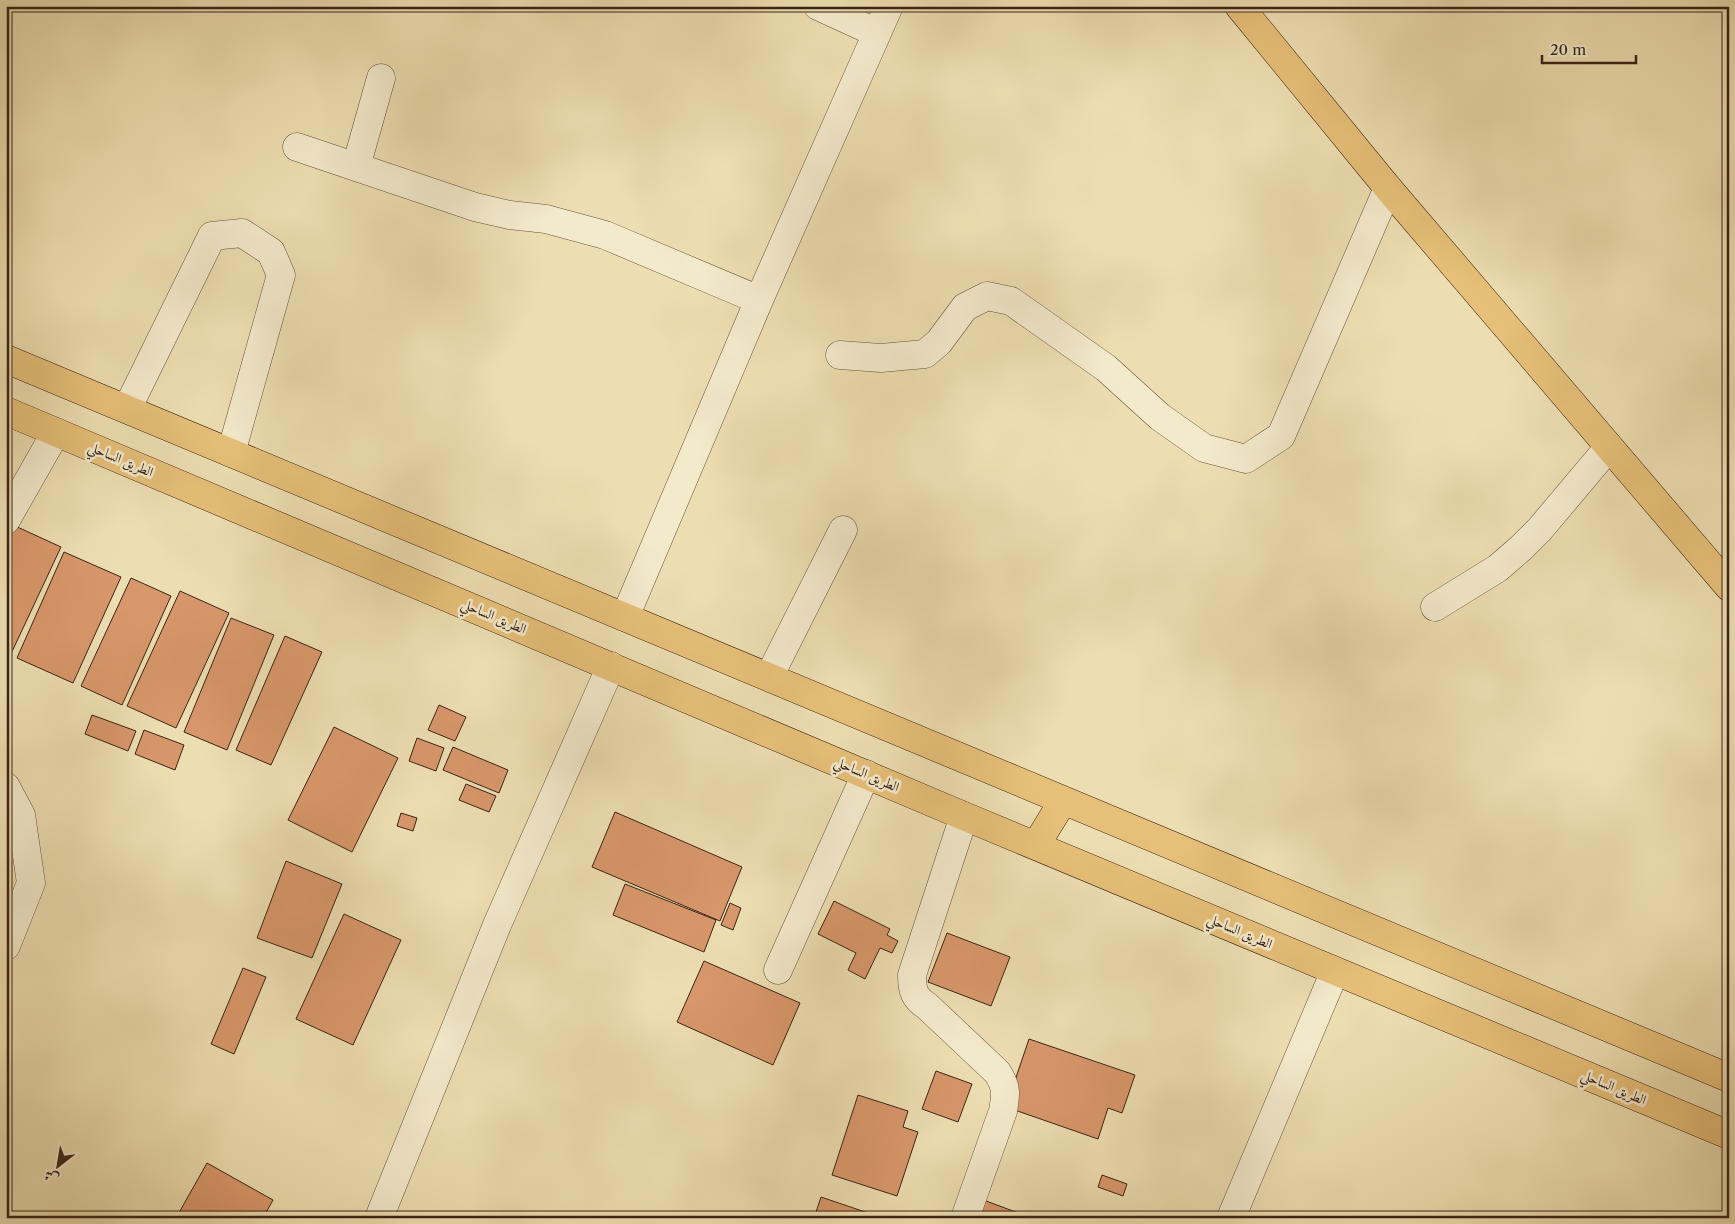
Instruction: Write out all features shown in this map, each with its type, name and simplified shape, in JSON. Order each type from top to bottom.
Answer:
[{"type":"main road","points":[[1238,6],[1388,188],[1729,586]]},
{"type":"main road","points":[[6,359],[1729,1078]]},
{"type":"main road","name":"الطريق الساحلي","points":[[6,411],[964,816],[1729,1135]]},
{"type":"main road","points":[[1036,846],[1063,801]]},
{"type":"street","points":[[818,6],[877,33]]},
{"type":"street","points":[[625,617],[759,300],[889,6]]},
{"type":"street","points":[[356,167],[381,78]]},
{"type":"street","points":[[297,147],[475,207],[510,215],[546,220],[604,235],[759,300]]},
{"type":"street","points":[[840,355],[881,358],[925,354],[939,342],[965,307],[987,296],[1011,301],[1106,368],[1160,417],[1204,448],[1246,459],[1281,436],[1388,188]]},
{"type":"street","points":[[127,409],[212,236],[242,233],[271,252],[281,275],[231,452]]},
{"type":"street","points":[[6,520],[56,432]]},
{"type":"street","points":[[1435,607],[1498,568],[1522,548],[1609,447]]},
{"type":"street","points":[[769,677],[843,530]]},
{"type":"street","points":[[379,1218],[497,925],[611,666]]},
{"type":"street","points":[[778,970],[866,774]]},
{"type":"street","points":[[6,787],[22,815],[32,883],[6,946]]},
{"type":"street","points":[[964,816],[912,975],[912,990],[918,1000],[927,1006],[997,1072],[1003,1082],[1006,1094],[1003,1111],[965,1218]]},
{"type":"street","points":[[1231,1218],[1335,971]]},
{"type":"building","points":[[13,525],[61,547],[10,656],[6,654],[6,539]]},
{"type":"building","points":[[64,552],[121,577],[73,683],[17,658]]},
{"type":"building","points":[[131,578],[171,596],[122,705],[81,686]]},
{"type":"building","points":[[180,591],[229,613],[176,728],[127,706]]},
{"type":"building","points":[[231,618],[274,635],[227,750],[184,732]]},
{"type":"building","points":[[285,636],[322,652],[271,765],[236,750]]},
{"type":"building","points":[[439,705],[466,717],[455,741],[428,730]]},
{"type":"building","points":[[92,715],[136,731],[128,751],[85,734]]},
{"type":"building","points":[[334,727],[398,758],[352,852],[288,820]]},
{"type":"building","points":[[144,730],[184,745],[175,770],[135,754]]},
{"type":"building","points":[[417,738],[444,748],[436,771],[409,761]]},
{"type":"building","points":[[453,747],[508,770],[499,793],[443,770]]},
{"type":"building","points":[[466,784],[496,796],[489,812],[459,800]]},
{"type":"building","points":[[615,812],[742,867],[720,921],[592,867]]},
{"type":"building","points":[[401,813],[417,818],[413,831],[397,826]]},
{"type":"building","points":[[286,861],[342,884],[312,958],[257,938]]},
{"type":"building","points":[[625,884],[716,920],[704,952],[613,915]]},
{"type":"building","points":[[834,901],[890,929],[887,935],[898,941],[892,953],[880,948],[865,979],[848,970],[856,953],[818,934]]},
{"type":"building","points":[[730,903],[741,908],[733,930],[721,925]]},
{"type":"building","points":[[344,914],[401,940],[353,1045],[296,1019]]},
{"type":"building","points":[[947,933],[1010,957],[991,1006],[928,982]]},
{"type":"building","points":[[704,961],[800,1003],[773,1065],[677,1022]]},
{"type":"building","points":[[243,968],[266,977],[234,1054],[211,1044]]},
{"type":"building","points":[[1029,1039],[1135,1075],[1122,1113],[1108,1108],[1098,1139],[1006,1107]]},
{"type":"building","points":[[936,1071],[972,1084],[958,1122],[922,1109]]},
{"type":"building","points":[[858,1095],[908,1111],[903,1127],[918,1132],[897,1196],[832,1175]]},
{"type":"building","points":[[207,1163],[273,1200],[263,1218],[176,1218]]},
{"type":"building","points":[[1102,1175],[1127,1184],[1123,1196],[1098,1187]]},
{"type":"building","points":[[821,1197],[883,1218],[814,1218]]},
{"type":"building","points":[[978,1198],[1032,1218],[970,1218]]}]
